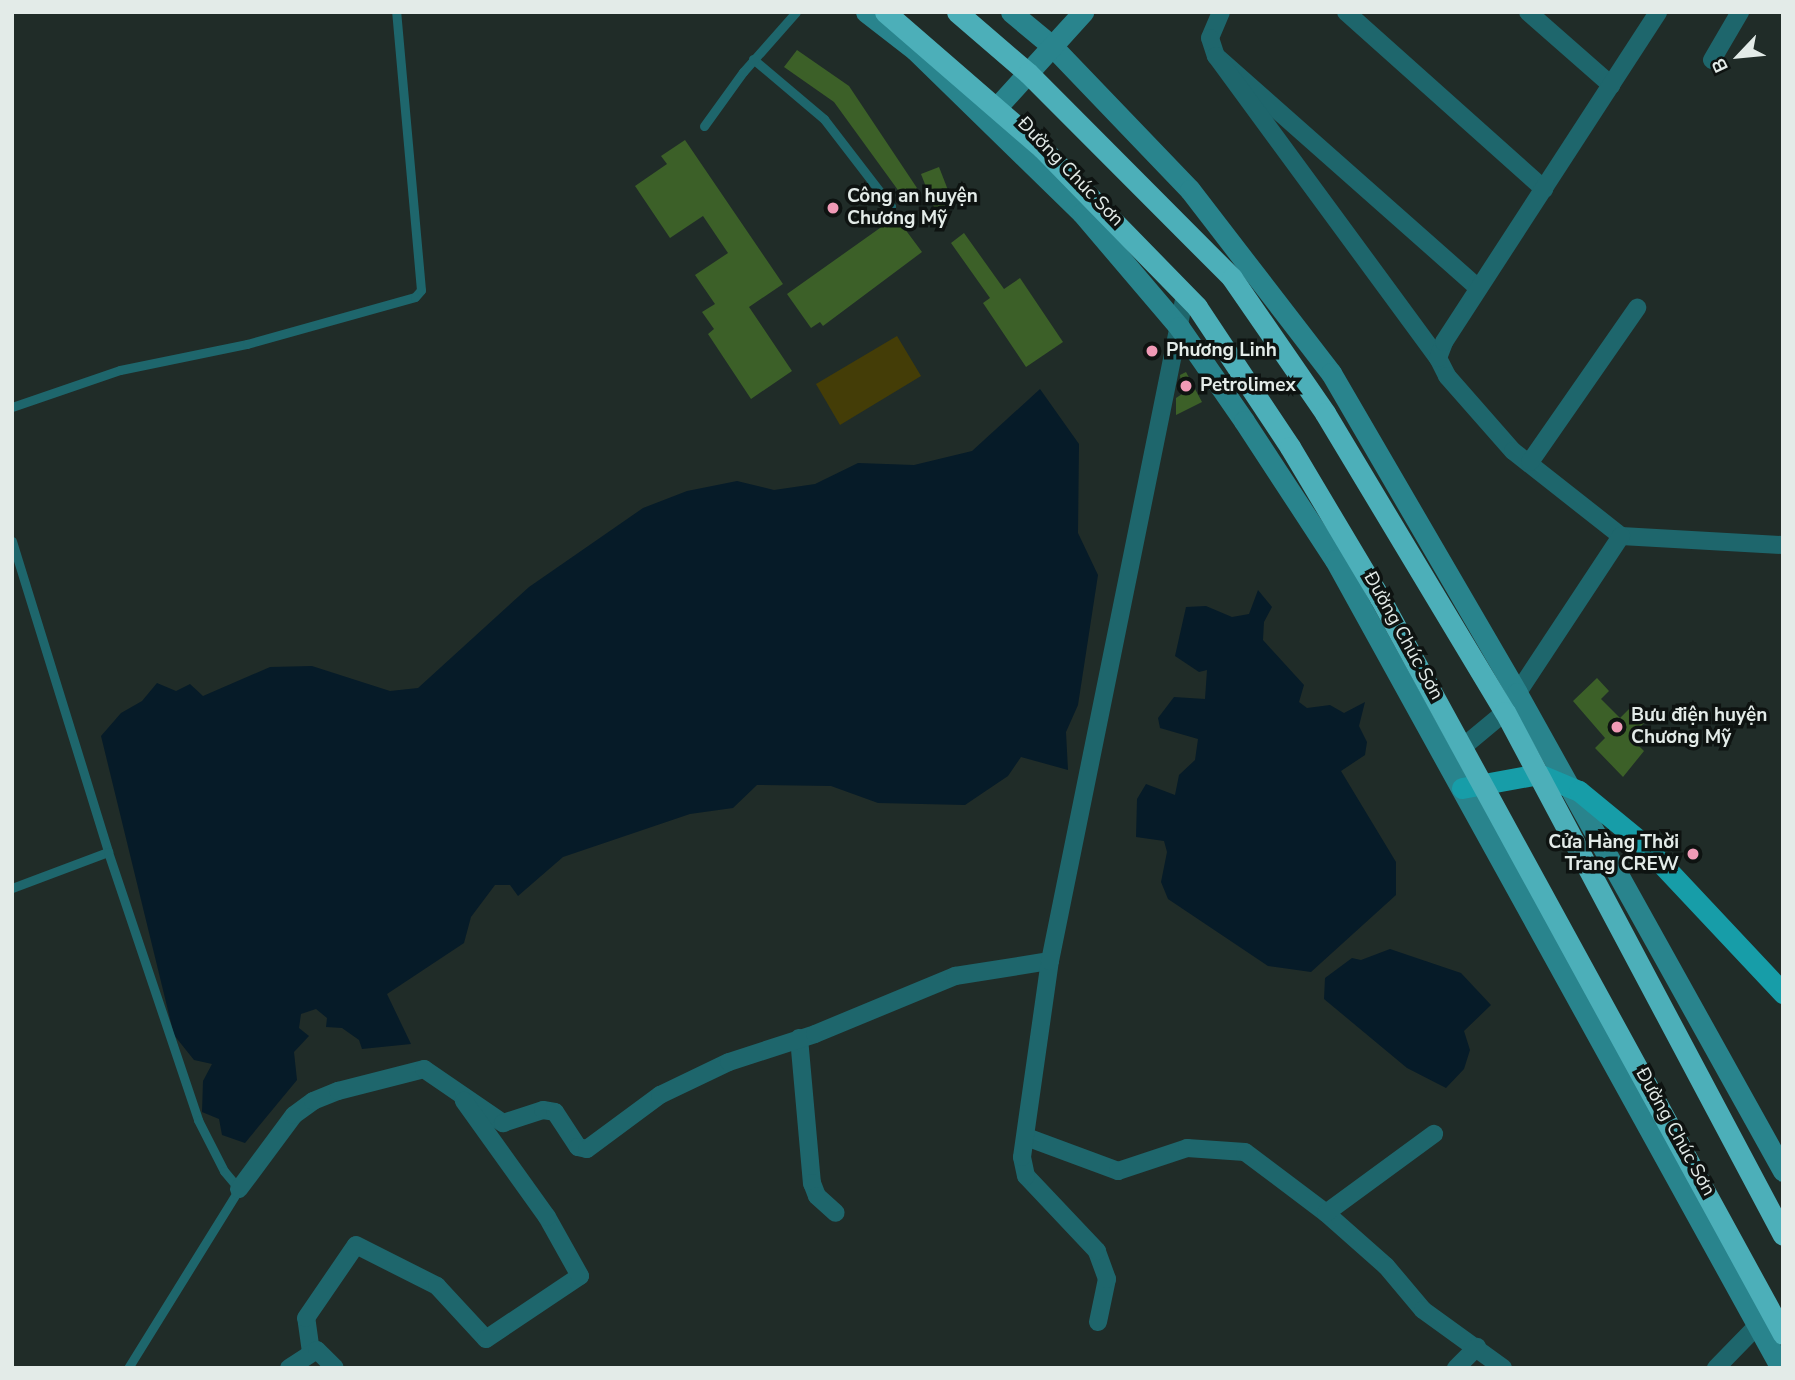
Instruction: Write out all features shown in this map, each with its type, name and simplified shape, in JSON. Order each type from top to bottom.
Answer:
[{"type":"highway","name":"Đường Chúc Sơn","points":[[885,12],[1042,148],[1185,295],[1290,447],[1472,786],[1783,1334]]},
{"type":"highway","name":"Đường Chúc Sơn","points":[[957,12],[1028,73],[1232,278],[1325,413],[1505,712],[1588,862],[1783,1235]]},
{"type":"main road","points":[[1472,786],[1538,774],[1566,785],[1610,813],[1642,843],[1783,993]]},
{"type":"street","name":"Đường Chúc Sơn","points":[[866,12],[915,50],[1082,213],[1179,327],[1335,560],[1455,754]]},
{"type":"street","points":[[1011,12],[1052,46],[1190,190],[1331,373],[1517,693],[1783,1171]]},
{"type":"street","points":[[1221,12],[1210,38],[1216,55],[1438,358],[1447,376],[1513,451],[1531,461],[1621,536],[1783,545]]},
{"type":"street","points":[[1346,12],[1544,189]]},
{"type":"street","points":[[1528,12],[1611,85]]},
{"type":"street","points":[[1438,358],[1479,289],[1658,12]]},
{"type":"street","points":[[1712,60],[1740,12]]},
{"type":"street","points":[[996,108],[1075,16]]},
{"type":"street","points":[[1216,55],[1479,289]]},
{"type":"street","points":[[1098,1322],[1107,1288],[1103,1265],[1085,1235],[1026,1176],[1023,1157],[1028,1138],[1050,961],[1185,295]]},
{"type":"street","points":[[1531,461],[1637,308]]},
{"type":"street","points":[[1455,754],[1505,712],[1621,536]]},
{"type":"street","name":"Đường Chúc Sơn","points":[[1472,786],[1781,1368]]},
{"type":"street","points":[[239,1189],[282,1128],[313,1101],[422,1069],[502,1123],[543,1110],[555,1112],[578,1147],[587,1149],[687,1081],[955,976],[1050,961]]},
{"type":"street","points":[[799,1038],[812,1183],[817,1196],[836,1213]]},
{"type":"street","points":[[311,1352],[306,1318],[356,1245],[437,1286],[486,1339],[580,1276],[547,1217],[456,1090]]},
{"type":"street","points":[[1326,1213],[1434,1134]]},
{"type":"street","points":[[1028,1138],[1118,1171],[1187,1148],[1245,1152],[1326,1213],[1386,1266],[1423,1310],[1503,1368]]},
{"type":"street","points":[[1716,1368],[1758,1325]]},
{"type":"street","points":[[1456,1368],[1477,1347]]},
{"type":"street","points":[[289,1368],[317,1350],[335,1368]]},
{"type":"lane","points":[[12,407],[120,370],[247,344],[415,297],[421,290],[396,12]]},
{"type":"lane","points":[[704,126],[753,60],[796,12]]},
{"type":"lane","points":[[753,60],[824,120],[891,206]]},
{"type":"lane","points":[[12,541],[108,852],[198,1120],[224,1171],[239,1189],[128,1368]]},
{"type":"lane","points":[[12,888],[108,852]]},
{"type":"shaded area","points":[[897,336],[921,376],[840,425],[816,384]]},
{"type":"water","points":[[1040,389],[1079,444],[1078,533],[1098,575],[1078,705],[1066,732],[1068,770],[1021,757],[1008,776],[965,805],[878,803],[831,786],[757,785],[733,808],[690,814],[563,857],[518,896],[510,885],[495,885],[471,917],[464,943],[387,994],[411,1044],[362,1049],[359,1040],[342,1028],[326,1027],[327,1018],[316,1009],[301,1014],[299,1028],[309,1036],[294,1052],[297,1080],[245,1143],[222,1135],[219,1119],[202,1112],[203,1081],[212,1064],[194,1060],[174,1035],[101,736],[121,713],[142,701],[157,683],[176,691],[190,684],[203,696],[270,667],[312,666],[390,691],[418,688],[529,587],[643,508],[687,491],[737,481],[774,490],[815,484],[858,463],[914,465],[972,451]]},
{"type":"water","points":[[1258,590],[1272,607],[1264,622],[1263,640],[1304,685],[1299,702],[1307,708],[1330,705],[1344,713],[1365,702],[1359,726],[1367,742],[1365,755],[1341,771],[1396,862],[1396,895],[1311,972],[1268,966],[1168,899],[1161,882],[1167,852],[1164,841],[1136,837],[1137,799],[1146,784],[1175,795],[1179,775],[1195,760],[1198,739],[1160,728],[1158,718],[1174,697],[1205,699],[1207,670],[1199,672],[1175,656],[1186,607],[1206,606],[1232,617],[1249,614]]},
{"type":"water","points":[[1390,949],[1461,973],[1491,1005],[1464,1031],[1470,1050],[1464,1069],[1446,1088],[1407,1068],[1324,999],[1325,978],[1352,958],[1361,960]]},
{"type":"building","points":[[797,50],[849,86],[917,188],[903,197],[834,102],[784,67]]},
{"type":"building","points":[[685,140],[783,284],[749,307],[792,371],[751,399],[708,334],[714,329],[702,312],[715,304],[695,275],[728,253],[703,216],[670,238],[635,186],[667,164],[661,156]]},
{"type":"building","points":[[939,167],[953,203],[935,210],[921,174]]},
{"type":"building","points":[[899,221],[922,252],[823,326],[820,322],[811,328],[787,294],[887,223],[890,228]]},
{"type":"building","points":[[964,233],[1004,289],[1020,278],[1063,342],[1026,367],[983,303],[990,298],[951,243]]},
{"type":"building","name":"Petrolimex","points":[[1186,372],[1202,402],[1176,415],[1176,398],[1182,394],[1180,375]]},
{"type":"building","name":"Bưu điện huyện Chương Mỹ","points":[[1597,678],[1609,691],[1601,699],[1620,718],[1630,708],[1644,723],[1630,737],[1644,751],[1623,777],[1595,748],[1605,738],[1573,701]]},
{"type":"place","name":"Công an huyện Chương Mỹ","points":[[833,208]]},
{"type":"place","name":"Phương Linh","points":[[1152,351]]},
{"type":"place","name":"Petrolimex","points":[[1186,386]]},
{"type":"place","name":"Bưu điện huyện Chương Mỹ","points":[[1617,727]]},
{"type":"place","name":"Cửa Hàng Thời Trang CREW","points":[[1693,854]]}]
